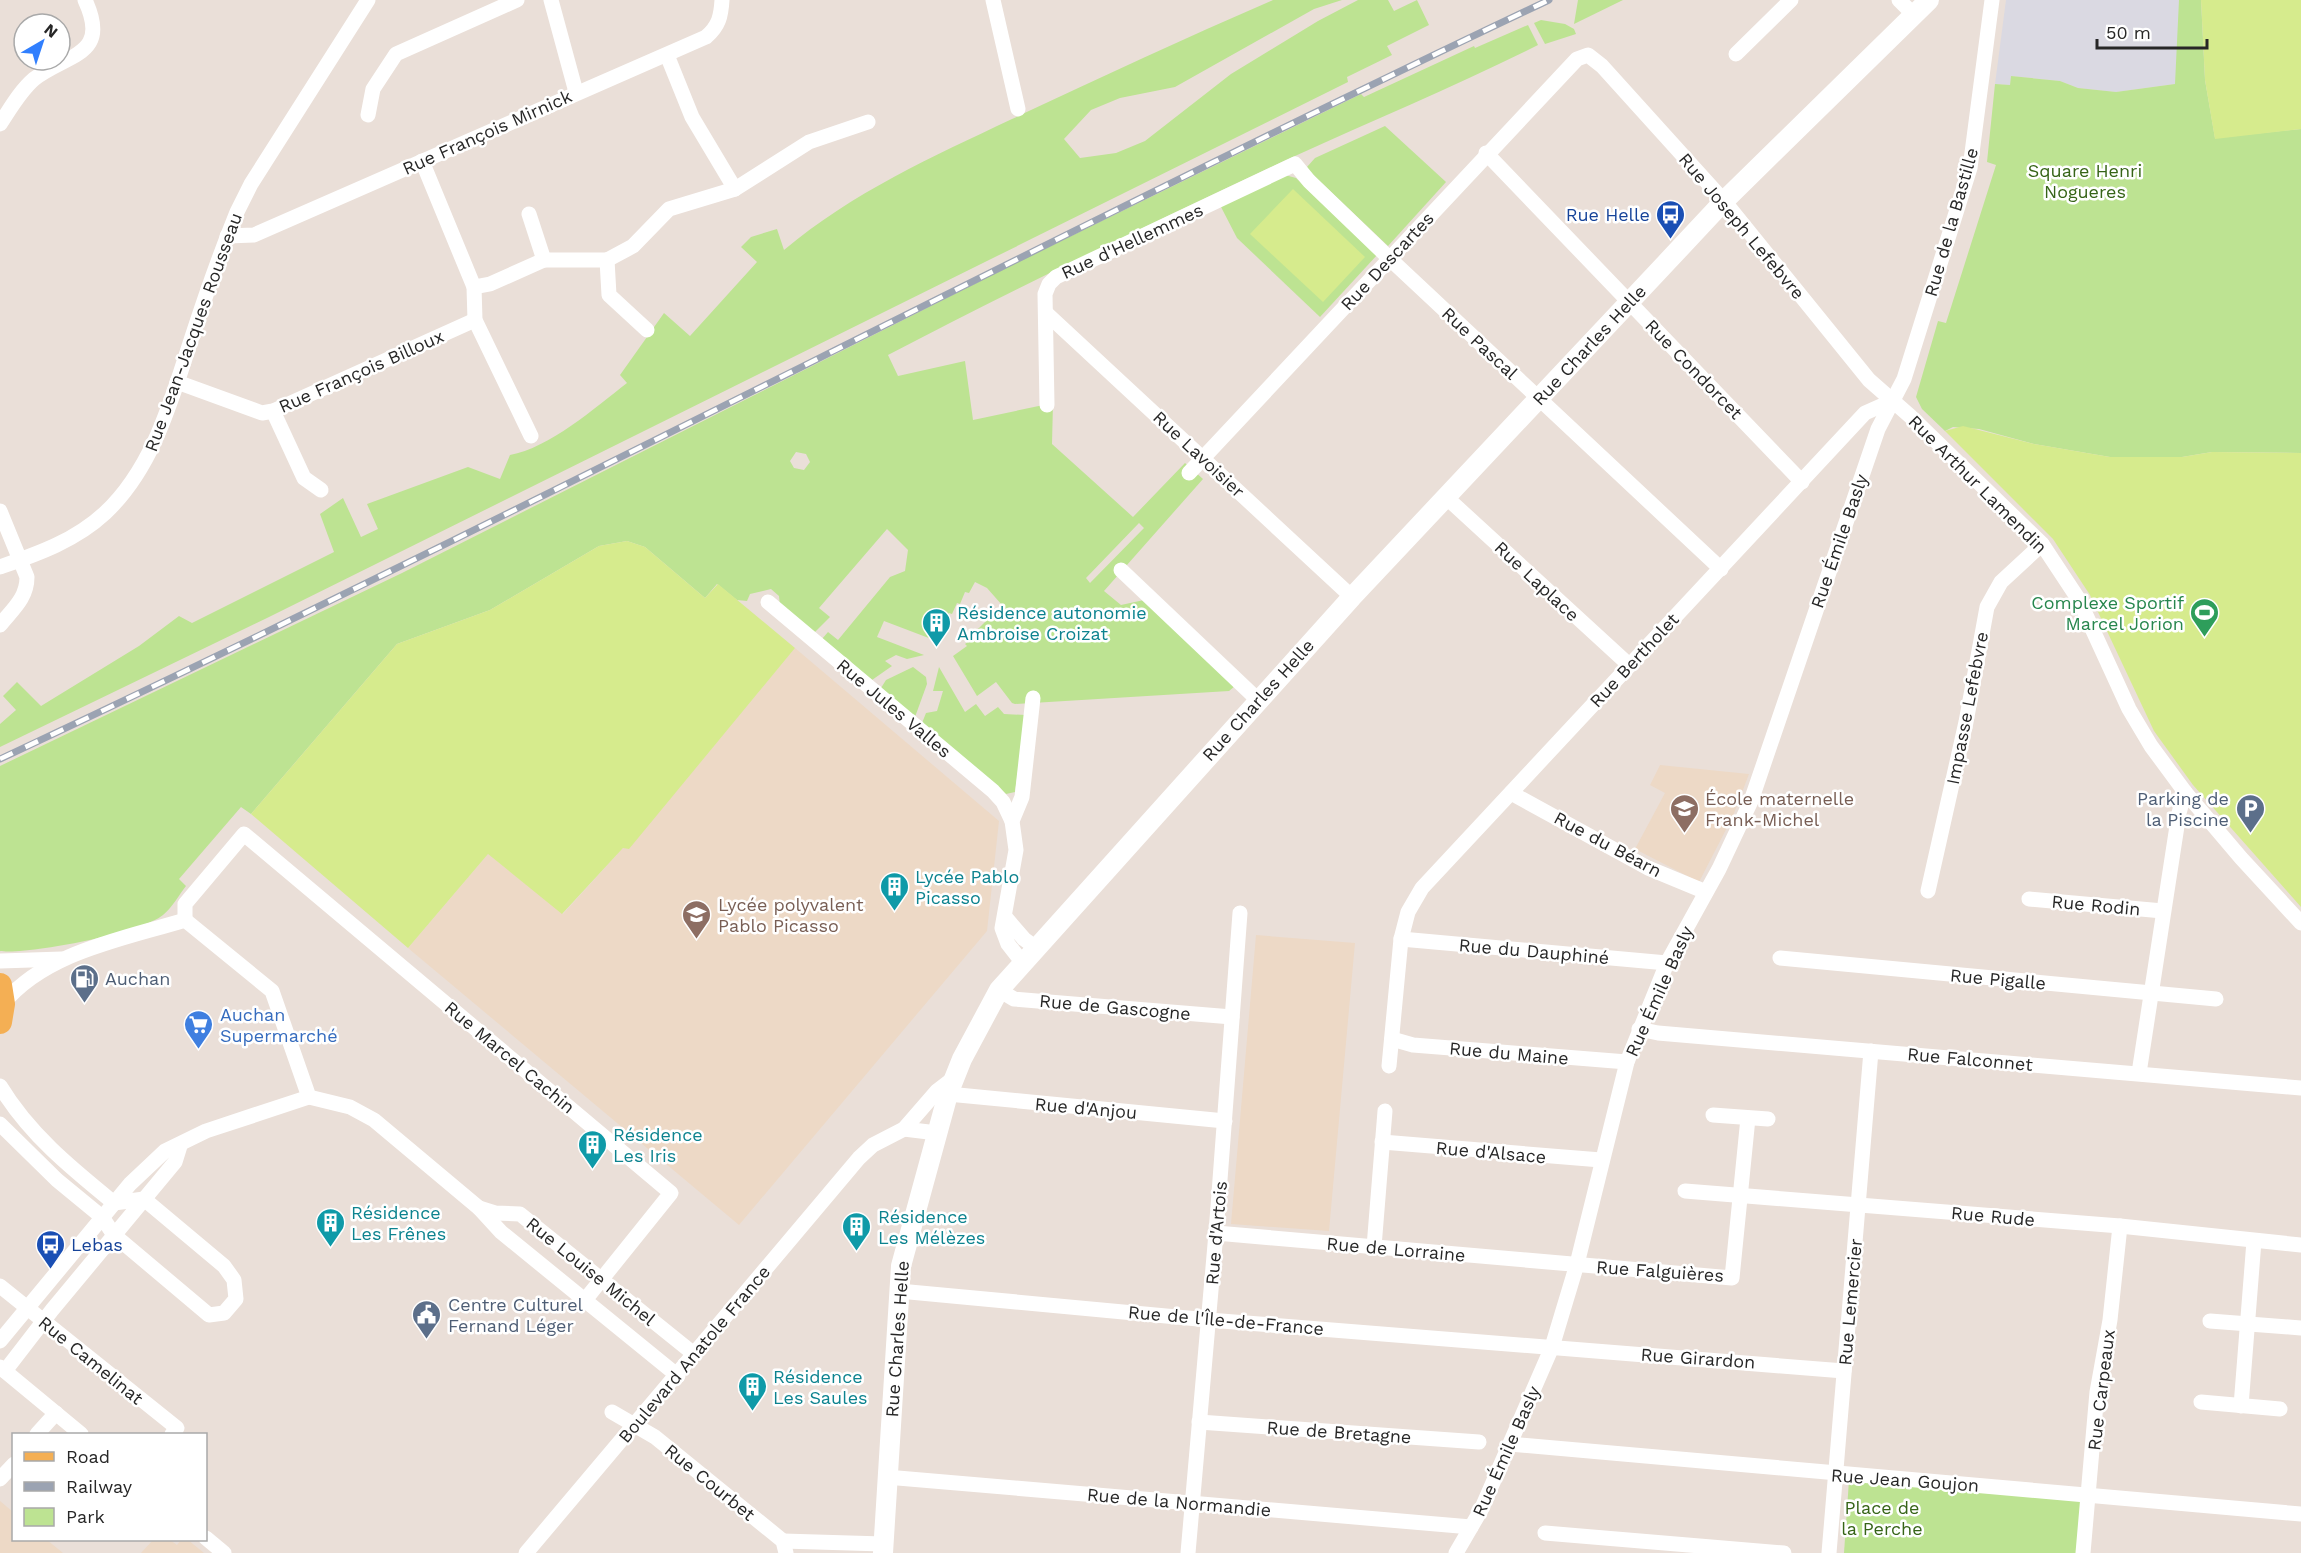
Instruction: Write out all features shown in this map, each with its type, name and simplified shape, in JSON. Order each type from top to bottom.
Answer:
[{"type":"street","points":[[0,124],[34,80],[76,57],[87,48],[94,28],[85,0]]},
{"type":"street","name":"Rue Jean-Jacques Rousseau","points":[[0,567],[74,536],[114,504],[145,462],[177,382],[227,236],[251,184],[368,0]]},
{"type":"street","points":[[368,115],[373,89],[396,54],[517,0]]},
{"type":"street","points":[[551,0],[576,92]]},
{"type":"street","name":"Rue François Mirnick","points":[[227,236],[254,235],[706,37],[715,30],[720,18],[722,0]]},
{"type":"street","points":[[993,0],[1018,110]]},
{"type":"street","points":[[1736,54],[1791,0]]},
{"type":"street","points":[[1899,0],[1914,15]]},
{"type":"street","name":"Rue Charles Helle","points":[[883,1549],[899,1291],[906,1243],[951,1086],[978,1026],[999,990],[1352,597],[1630,301],[1724,201],[1929,0]]},
{"type":"street","name":"Rue de la Bastille","points":[[1892,401],[1904,379],[1970,168],[1992,0]]},
{"type":"street","points":[[667,55],[692,117],[735,189]]},
{"type":"street","name":"Rue Joseph Lefebvre","points":[[1588,55],[1602,66],[1724,201],[1869,380],[1892,401]]},
{"type":"street","name":"Rue Descartes","points":[[1189,473],[1486,153],[1577,58],[1588,55]]},
{"type":"street","points":[[474,287],[490,284],[543,260],[607,260],[633,246],[669,208],[735,189],[809,142],[868,122]]},
{"type":"street","name":"Rue Condorcet","points":[[1486,153],[1802,482]]},
{"type":"street","points":[[422,161],[474,287],[475,320],[531,436]]},
{"type":"street","name":"Rue Pascal","points":[[1295,164],[1308,181],[1389,258],[1721,568]]},
{"type":"street","name":"Rue d'Hellemmes","points":[[1047,405],[1045,294],[1049,284],[1056,277],[1295,164]]},
{"type":"street","points":[[529,214],[543,260]]},
{"type":"street","points":[[607,260],[609,295],[647,330]]},
{"type":"street","name":"Rue Lavoisier","points":[[1046,313],[1352,597]]},
{"type":"street","name":"Rue François Billoux","points":[[177,382],[262,413],[273,411],[475,320]]},
{"type":"street","name":"Rue Bertholet","points":[[1389,1066],[1401,939],[1408,912],[1422,888],[1628,664],[1865,413],[1892,401]]},
{"type":"street","name":"Rue Arthur Lamendin","points":[[1892,401],[2042,544],[2079,600],[2129,709],[2185,792],[2301,924]]},
{"type":"street","name":"Rue Émile Basly","points":[[1456,1553],[1471,1527],[1510,1444],[1552,1347],[1576,1264],[1627,1062],[1667,963],[1706,892],[1751,801],[1878,429],[1892,401]]},
{"type":"street","points":[[273,411],[304,478],[321,490]]},
{"type":"street","name":"Rue Laplace","points":[[1447,498],[1628,664]]},
{"type":"street","points":[[0,511],[27,577],[24,596],[0,625]]},
{"type":"street","name":"Impasse Lefebvre","points":[[1928,891],[1966,722],[1987,607],[2001,582],[2042,544]]},
{"type":"street","points":[[1121,570],[1258,700]]},
{"type":"street","name":"Rue Jules Valles","points":[[768,602],[993,791],[1003,802],[1012,821]]},
{"type":"street","points":[[1029,954],[1024,939],[1006,918],[1016,850],[1012,821],[1022,797],[1033,698]]},
{"type":"street","points":[[2139,1073],[2179,813],[2185,792]]},
{"type":"street","name":"Rue du Béarn","points":[[1511,793],[1648,868],[1706,892]]},
{"type":"street","name":"Rue Marcel Cachin","points":[[185,920],[185,904],[244,834],[671,1193],[585,1300]]},
{"type":"street","name":"Rue Rodin","points":[[2029,898],[2163,911]]},
{"type":"street","name":"Rue d'Artois","points":[[1188,1553],[1209,1320],[1240,913]]},
{"type":"street","points":[[0,1341],[28,1310],[114,1203],[149,1164],[165,1151],[180,1146],[207,1131],[309,1097],[272,991],[185,920],[65,959],[24,983],[1,1004]]},
{"type":"street","name":"Rue du Dauphiné","points":[[1401,939],[1667,963]]},
{"type":"street","name":"Rue Pigalle","points":[[1780,958],[2216,999]]},
{"type":"street","points":[[0,961],[65,959]]},
{"type":"street","name":"Rue de Gascogne","points":[[999,990],[1014,999],[1232,1017]]},
{"type":"street","name":"Rue Falconnet","points":[[1640,1029],[1658,1033],[2301,1088]]},
{"type":"street","name":"Rue du Maine","points":[[1392,1039],[1413,1045],[1627,1062]]},
{"type":"street","name":"Rue Lemercier","points":[[1829,1553],[1871,1051]]},
{"type":"street","points":[[0,1086],[32,1130],[49,1148],[114,1203],[144,1199],[224,1266],[234,1280],[236,1299],[224,1313],[209,1314],[114,1235],[102,1217],[57,1180],[0,1124]]},
{"type":"street","points":[[904,1129],[937,1091],[951,1086]]},
{"type":"street","name":"Rue d'Anjou","points":[[951,1086],[1225,1121]]},
{"type":"street","name":"Rue Louise Michel","points":[[309,1097],[350,1107],[374,1120],[479,1208],[494,1226],[678,1376]]},
{"type":"street","points":[[1374,1247],[1385,1110]]},
{"type":"street","points":[[1713,1115],[1768,1119]]},
{"type":"street","points":[[1739,1193],[1748,1118]]},
{"type":"street","points":[[904,1129],[937,1133]]},
{"type":"street","name":"Boulevard Anatole France","points":[[527,1552],[678,1376],[859,1158],[873,1145],[904,1129]]},
{"type":"street","name":"Rue d'Alsace","points":[[1382,1142],[1601,1160]]},
{"type":"street","points":[[80,1433],[3,1369],[175,1162],[180,1146]]},
{"type":"street","name":"Rue Rude","points":[[1685,1191],[1739,1193],[1857,1206],[2120,1227],[2301,1245]]},
{"type":"street","name":"Rue Falguières","points":[[1576,1264],[1732,1278],[1739,1193]]},
{"type":"street","points":[[114,1203],[114,1235]]},
{"type":"street","name":"Rue Louise Michel","points":[[479,1208],[495,1213],[520,1214],[694,1354]]},
{"type":"street","name":"Rue Carpeaux","points":[[2083,1553],[2090,1495],[2097,1392],[2110,1320],[2120,1227]]},
{"type":"street","name":"Rue de Lorraine","points":[[1216,1233],[1576,1264]]},
{"type":"street","points":[[2241,1406],[2254,1241]]},
{"type":"street","name":"Rue Camelinat","points":[[0,1286],[174,1431]]},
{"type":"street","name":"Rue de l'Île-de-France","points":[[899,1291],[1209,1320],[1552,1347]]},
{"type":"street","points":[[2210,1321],[2301,1328]]},
{"type":"street","name":"Rue Girardon","points":[[1552,1347],[1844,1371]]},
{"type":"street","points":[[2201,1402],[2280,1409]]},
{"type":"street","name":"Rue Courbet","points":[[612,1412],[636,1424],[784,1547],[883,1549]]},
{"type":"street","points":[[38,1433],[56,1413]]},
{"type":"street","name":"Rue de Bretagne","points":[[1199,1422],[1479,1442]]},
{"type":"street","name":"Rue Jean Goujon","points":[[1510,1444],[2301,1514]]},
{"type":"street","points":[[0,1479],[12,1466]]},
{"type":"street","name":"Rue de la Normandie","points":[[886,1477],[1471,1527]]},
{"type":"street","points":[[1545,1533],[1784,1553]]},
{"type":"street","points":[[207,1539],[224,1553]]},
{"type":"shaded area","points":[[2006,0],[2201,0],[2205,80],[2116,92],[2078,88],[2060,81],[2011,76],[2010,85],[1995,84]]},
{"type":"shaded area","name":"Lycée polyvalent Pablo Picasso","points":[[795,648],[999,821],[987,931],[739,1225],[408,948],[488,854],[563,914],[623,848],[629,848]]},
{"type":"shaded area","name":"École maternelle Frank-Michel","points":[[1660,765],[1749,774],[1733,816],[1699,882],[1635,849],[1665,793],[1650,785]]},
{"type":"shaded area","points":[[1256,935],[1355,943],[1329,1231],[1231,1224]]},
{"type":"shaded area","points":[[0,1501],[12,1511],[12,1541],[48,1541],[63,1553],[0,1553]]},
{"type":"shaded area","points":[[152,1541],[171,1541],[177,1545],[180,1541],[189,1541],[204,1553],[141,1553]]},
{"type":"green space","points":[[1273,0],[1342,0],[1314,9],[1175,87],[1120,98],[1091,110],[1064,139],[1080,158],[1116,153],[1145,141],[1231,74],[1318,21],[1358,0],[1388,0],[1394,11],[1417,0],[1429,25],[1387,46],[1392,55],[1347,77],[1348,82],[267,618],[0,747],[0,724],[16,710],[3,696],[17,682],[41,706],[139,646],[179,616],[192,623],[334,552],[320,514],[343,498],[361,537],[378,529],[367,504],[468,467],[500,479],[510,455],[525,451],[556,436],[627,383],[620,375],[664,313],[690,336],[757,262],[741,247],[751,237],[777,229],[784,250],[837,210],[923,162],[1110,73]]},
{"type":"green space","points":[[1578,0],[1623,0],[1574,24]]},
{"type":"green space","name":"Square Henri Nogueres","points":[[2179,0],[2201,0],[2205,80],[2215,138],[2301,129],[2301,453],[2212,452],[2182,457],[2110,457],[2034,444],[1979,429],[1953,427],[1945,431],[1922,409],[1916,397],[1938,321],[1946,323],[1996,165],[1987,162],[1995,84],[2010,85],[2011,76],[2060,81],[2078,88],[2116,92],[2175,84]]},
{"type":"green space","points":[[2201,0],[2301,0],[2301,129],[2215,139],[2205,80]]},
{"type":"green space","points":[[1541,20],[1565,24],[1574,29],[1576,34],[1545,44],[1534,23]]},
{"type":"green space","points":[[1528,25],[1538,45],[1192,204],[888,355],[898,376],[965,361],[973,420],[1053,403],[1052,444],[1133,517],[1185,463],[1203,479],[1104,591],[1121,605],[1144,600],[1235,686],[1229,691],[1015,704],[996,682],[977,696],[953,656],[967,646],[965,644],[976,636],[974,633],[1002,605],[987,588],[975,582],[969,593],[965,592],[960,604],[957,603],[952,614],[949,613],[943,625],[940,623],[934,640],[884,621],[877,637],[924,655],[907,659],[896,655],[885,661],[892,666],[872,680],[822,639],[828,632],[838,640],[890,577],[905,571],[908,550],[887,529],[819,608],[830,617],[814,633],[780,606],[779,596],[771,589],[750,594],[747,601],[737,600],[717,584],[705,598],[645,547],[627,541],[599,546],[490,610],[397,644],[251,814],[241,807],[179,879],[186,886],[163,915],[132,929],[84,941],[34,950],[0,951],[0,766],[402,573],[1018,262],[1361,94],[1364,97],[1474,46],[1475,48]],"holes":[[[796,452],[806,454],[810,462],[804,470],[794,468],[790,461]],[[1139,523],[1144,528],[1090,583],[1086,578]]]},
{"type":"green space","points":[[1385,126],[1446,182],[1388,246],[1307,167],[1315,158]]},
{"type":"green space","points":[[1285,175],[1296,178],[1378,254],[1320,317],[1237,238],[1220,205]]},
{"type":"green space","points":[[1293,189],[1365,257],[1323,302],[1250,234]]},
{"type":"green space","name":"Complexe Sportif Marcel Jorion","points":[[1963,426],[2034,444],[2110,457],[2182,457],[2212,452],[2301,453],[2301,907],[2193,785],[2154,731],[2090,595],[2053,539],[1945,431]]},
{"type":"green space","points":[[627,541],[645,547],[705,598],[718,584],[795,648],[629,849],[623,848],[562,914],[488,854],[408,948],[251,814],[397,644],[490,610],[599,546]]},
{"type":"green space","points":[[913,667],[926,677],[927,684],[915,717],[881,688],[886,680]]},
{"type":"green space","points":[[939,667],[965,712],[976,704],[985,716],[998,707],[1004,714],[1026,715],[1015,792],[1006,794],[922,723],[926,713],[937,711],[943,691],[933,691]]},
{"type":"green space","name":"Place de la Perche","points":[[1849,1480],[2077,1498],[2083,1505],[2077,1553],[1844,1553]]},
{"type":"railway","points":[[0,759],[389,572],[1161,188],[1549,0]]},
{"type":"place","name":"Rue Helle","points":[[1671,240]]},
{"type":"place","name":"Complexe Sportif Marcel Jorion","points":[[2205,638]]},
{"type":"place","name":"Résidence autonomie Ambroise Croizat","points":[[936,648]]},
{"type":"place","name":"École maternelle Frank-Michel","points":[[1684,834]]},
{"type":"place","name":"Parking de la Piscine","points":[[2250,834]]},
{"type":"place","name":"Lycée Pablo Picasso","points":[[894,912]]},
{"type":"place","name":"Lycée polyvalent Pablo Picasso","points":[[697,940]]},
{"type":"place","name":"Auchan","points":[[84,1004]]},
{"type":"place","name":"Auchan Supermarché","points":[[199,1050]]},
{"type":"place","name":"Résidence Les Iris","points":[[592,1170]]},
{"type":"place","name":"Résidence Les Frênes","points":[[330,1248]]},
{"type":"place","name":"Résidence Les Mélèzes","points":[[857,1252]]},
{"type":"place","name":"Lebas","points":[[50,1270]]},
{"type":"place","name":"Centre Culturel Fernand Léger","points":[[427,1340]]},
{"type":"place","name":"Résidence Les Saules","points":[[752,1412]]}]
